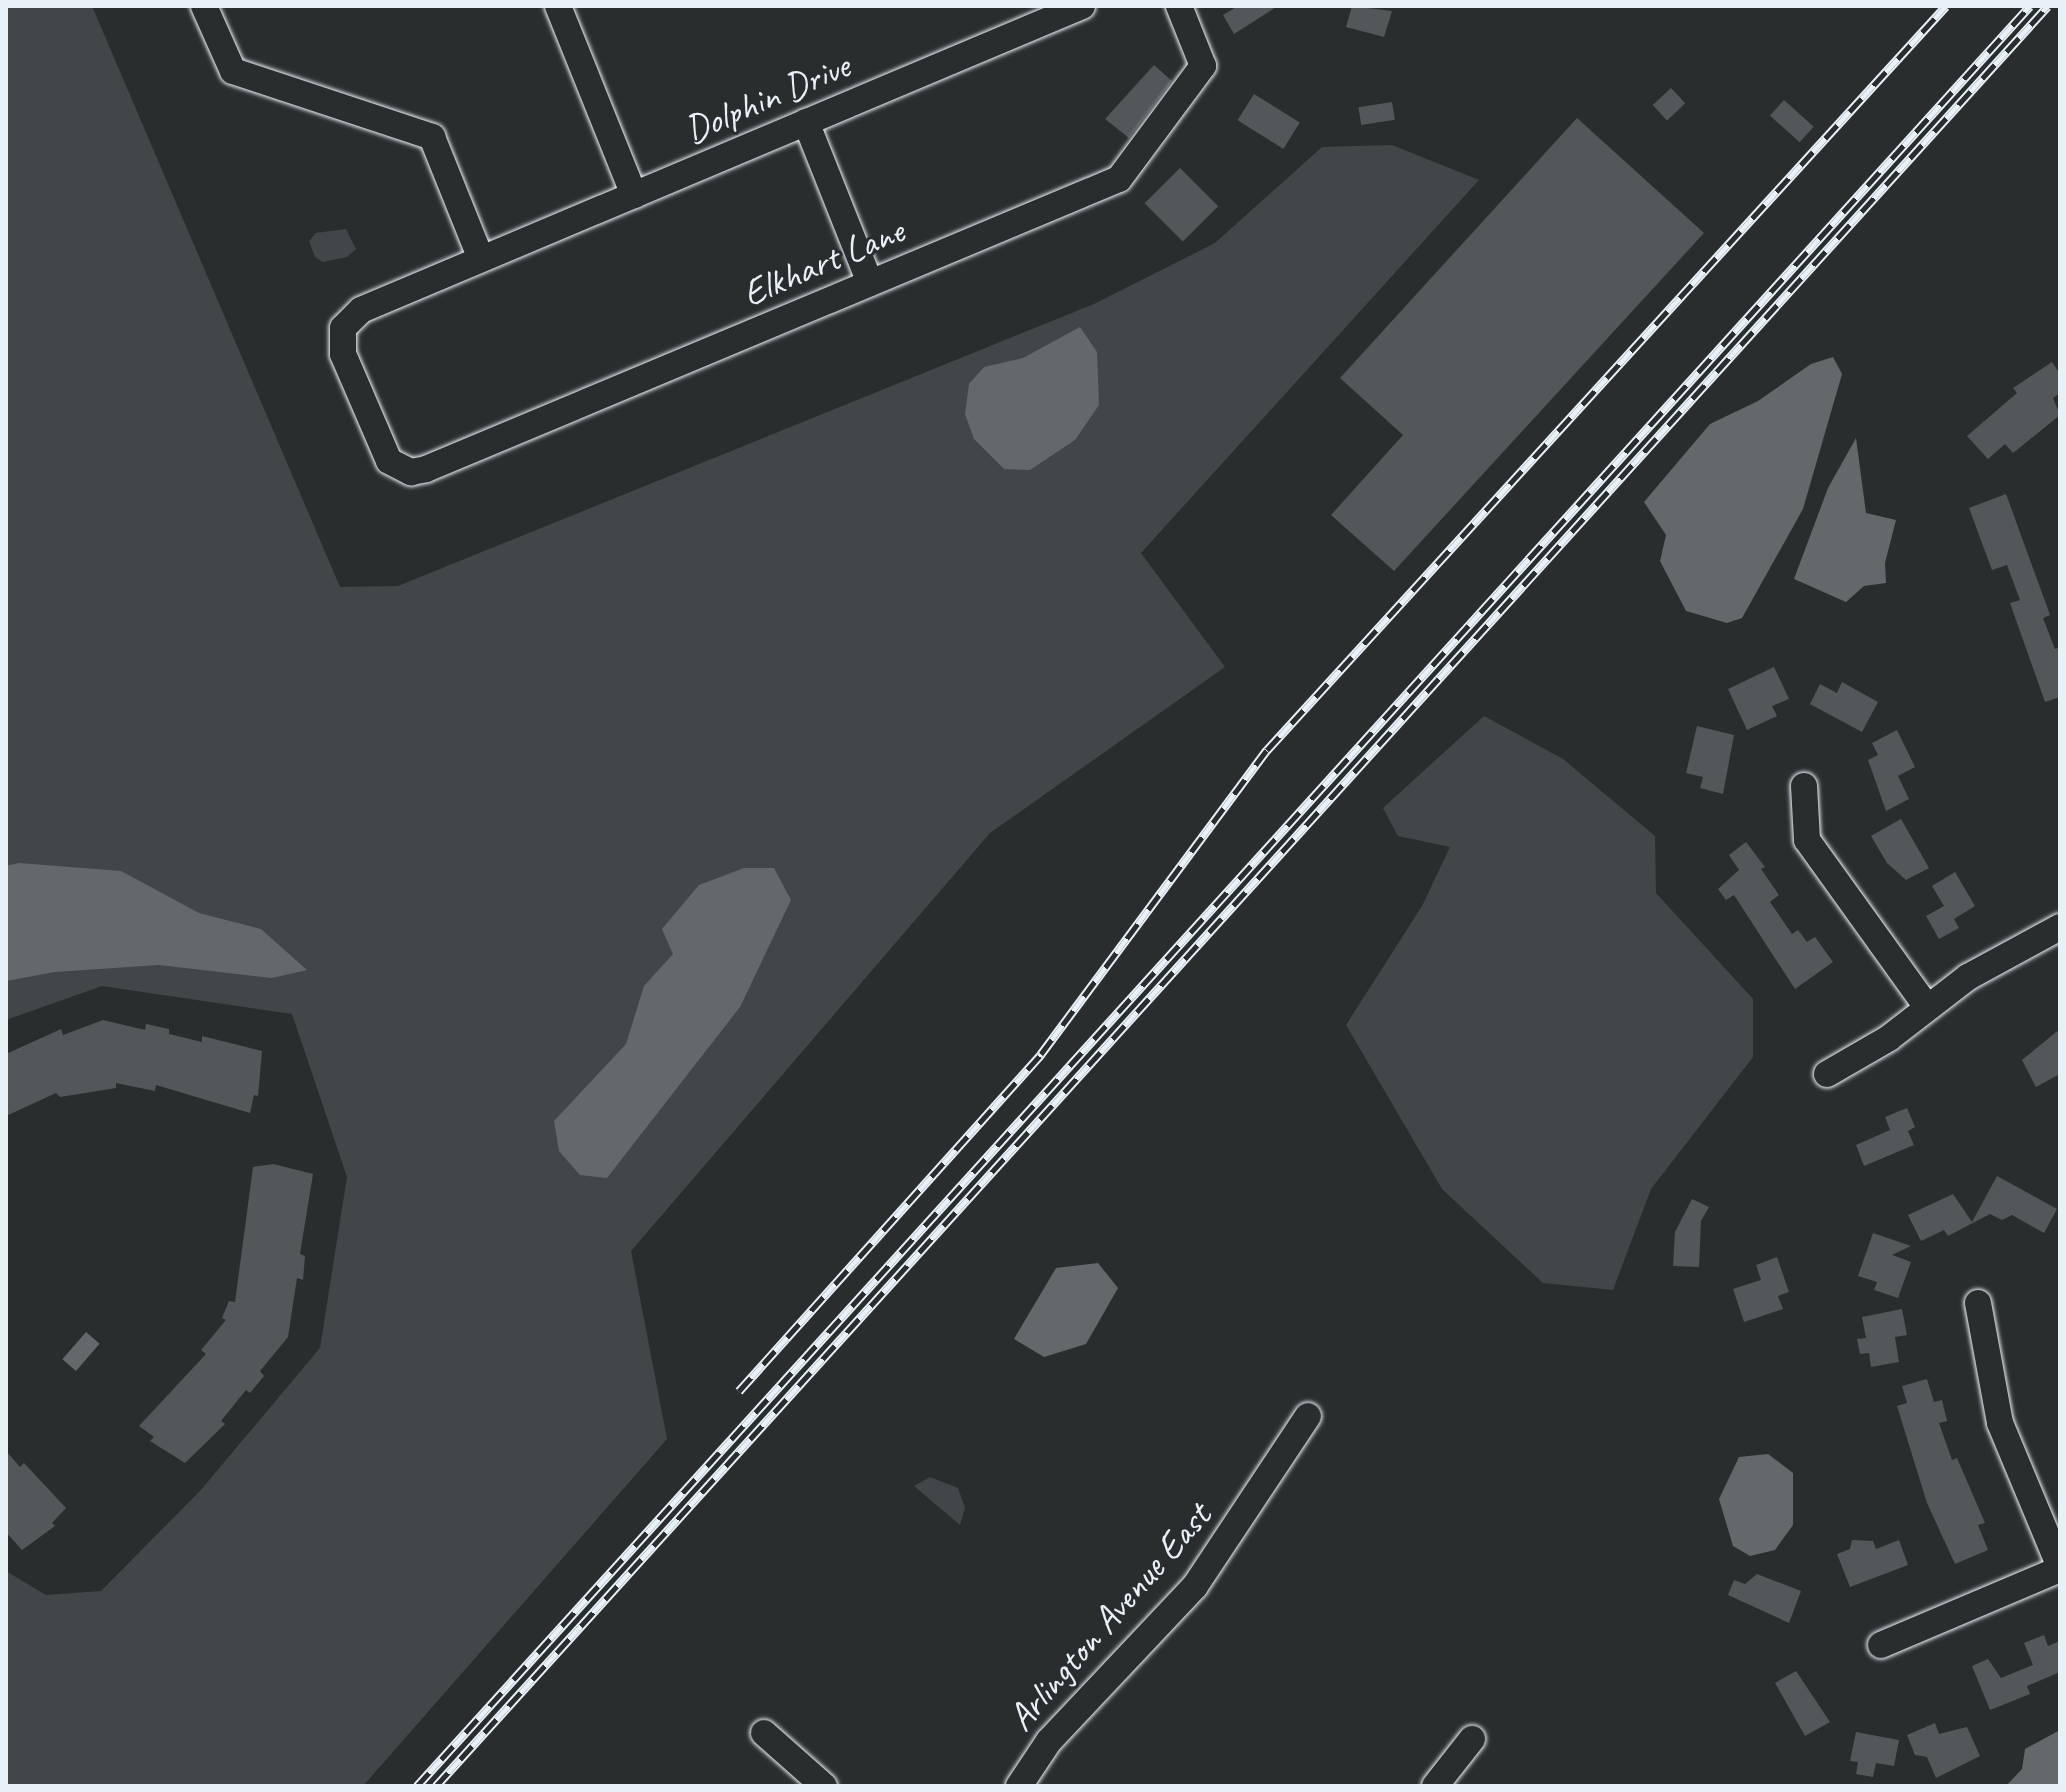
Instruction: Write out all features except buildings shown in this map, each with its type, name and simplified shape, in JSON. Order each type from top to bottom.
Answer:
[{"type":"street","points":[[204,6],[233,71],[432,137],[481,259]]},
{"type":"street","points":[[558,6],[634,195]]},
{"type":"street","name":"Dolphin Drive","points":[[426,469],[398,468],[382,450],[343,354],[343,328],[361,310],[1082,6]]},
{"type":"street","name":"Elkhart Lane","points":[[426,469],[1119,179],[1203,66],[1179,6]]},
{"type":"street","points":[[806,122],[870,283]]},
{"type":"street","points":[[1804,786],[1807,840],[1927,1007]]},
{"type":"street","points":[[1827,1074],[1889,1038],[1927,1007],[2060,927]]},
{"type":"street","points":[[1881,1645],[2060,1568],[2000,1423],[1978,1303]]},
{"type":"street","name":"Arlington Avenue East","points":[[1019,1786],[1049,1741],[1195,1586],[1308,1416]]},
{"type":"street","points":[[764,1733],[824,1786]]},
{"type":"street","points":[[1435,1786],[1472,1739]]},
{"type":"shaded area","points":[[6,6],[92,6],[340,587],[398,586],[1094,304],[1215,243],[1322,147],[1392,145],[1479,180],[1141,553],[1225,667],[990,833],[631,1251],[667,1439],[363,1786],[6,1786],[6,1571],[46,1595],[101,1591],[200,1491],[320,1348],[347,1177],[292,1014],[102,986],[6,1020]]},
{"type":"shaded area","points":[[346,229],[356,249],[347,257],[323,262],[315,257],[309,241],[316,233]]},
{"type":"shaded area","points":[[1080,327],[1097,352],[1099,405],[1075,440],[1030,470],[1004,469],[974,439],[965,414],[969,384],[984,367],[1023,358]]},
{"type":"shaded area","points":[[1833,357],[1842,374],[1803,509],[1742,618],[1727,623],[1686,611],[1660,561],[1666,535],[1644,502],[1710,424],[1758,401],[1811,364]]},
{"type":"shaded area","points":[[1856,438],[1866,513],[1896,520],[1885,563],[1886,583],[1864,586],[1846,602],[1794,579],[1828,488]]},
{"type":"shaded area","points":[[1484,716],[1563,759],[1655,836],[1656,893],[1753,999],[1753,1057],[1651,1189],[1613,1290],[1543,1283],[1442,1189],[1346,1025],[1422,906],[1450,847],[1398,836],[1383,808]]},
{"type":"shaded area","points":[[19,863],[121,871],[199,913],[261,929],[307,970],[272,978],[159,965],[55,972],[6,981],[6,866]]},
{"type":"shaded area","points":[[744,868],[774,868],[791,900],[740,1007],[607,1178],[580,1175],[559,1151],[554,1121],[626,1044],[644,986],[673,954],[662,929],[699,885]]},
{"type":"shaded area","points":[[1098,1263],[1118,1288],[1086,1344],[1044,1357],[1014,1339],[1056,1268]]},
{"type":"shaded area","points":[[86,1332],[100,1344],[76,1371],[62,1359]]},
{"type":"shaded area","points":[[1768,1454],[1793,1473],[1793,1525],[1775,1550],[1750,1556],[1733,1546],[1719,1499],[1739,1457]]},
{"type":"shaded area","points":[[930,1477],[958,1488],[965,1508],[960,1525],[914,1486]]},
{"type":"shaded area","points":[[2060,1730],[2060,1786],[2006,1786],[2022,1769],[2025,1749]]},
{"type":"railway","points":[[739,1391],[1041,1054],[1267,750],[1946,6]]},
{"type":"railway","points":[[417,1786],[2030,6]]},
{"type":"railway","points":[[436,1786],[2048,6]]}]
